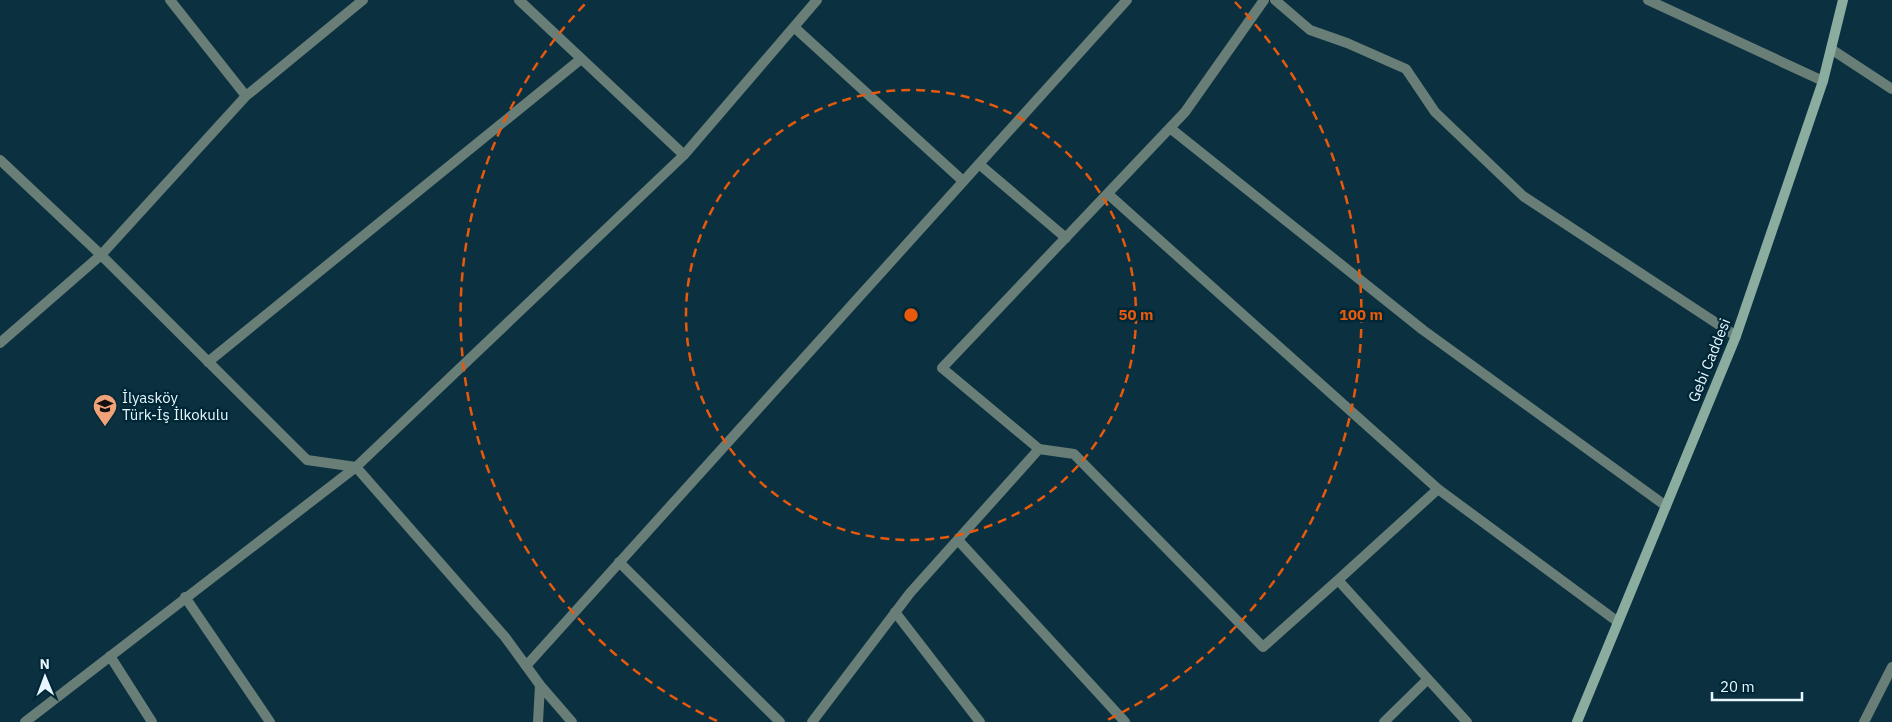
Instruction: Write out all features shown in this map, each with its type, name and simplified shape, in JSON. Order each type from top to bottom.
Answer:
[{"type":"main road","name":"Gebi Caddesi","points":[[1577,722],[1736,336],[1823,81],[1843,0]]},
{"type":"street","points":[[170,0],[246,96]]},
{"type":"street","points":[[0,343],[101,255],[246,96],[363,0]]},
{"type":"street","points":[[519,0],[684,155]]},
{"type":"street","points":[[25,722],[356,467],[684,155],[817,0]]},
{"type":"street","points":[[526,666],[1127,0]]},
{"type":"street","points":[[1264,0],[1185,112],[942,368],[1039,449],[1074,454],[1263,647],[1438,489]]},
{"type":"street","points":[[1275,0],[1310,30],[1348,43],[1406,69],[1435,112],[1523,196],[1736,336]]},
{"type":"street","points":[[1648,0],[1823,81]]},
{"type":"street","points":[[794,27],[963,181]]},
{"type":"street","points":[[1830,49],[1892,89]]},
{"type":"street","points":[[208,362],[581,59]]},
{"type":"street","points":[[1170,128],[1423,330],[1666,506]]},
{"type":"street","points":[[0,160],[101,255],[307,460],[356,467],[506,637],[540,685],[572,722]]},
{"type":"street","points":[[979,164],[1066,238]]},
{"type":"street","points":[[1108,194],[1438,489],[1618,622]]},
{"type":"street","points":[[812,722],[910,593],[1039,449]]},
{"type":"street","points":[[958,540],[1125,722]]},
{"type":"street","points":[[619,562],[780,722]]},
{"type":"street","points":[[1338,580],[1467,722]]},
{"type":"street","points":[[185,597],[270,722]]},
{"type":"street","points":[[895,612],[980,722]]},
{"type":"street","points":[[110,656],[152,722]]},
{"type":"street","points":[[1864,722],[1892,667]]},
{"type":"street","points":[[1384,722],[1428,679]]},
{"type":"street","points":[[538,722],[540,685]]},
{"type":"place","name":"İlyasköy Türk-İş İlkokulu","points":[[105,427]]}]
